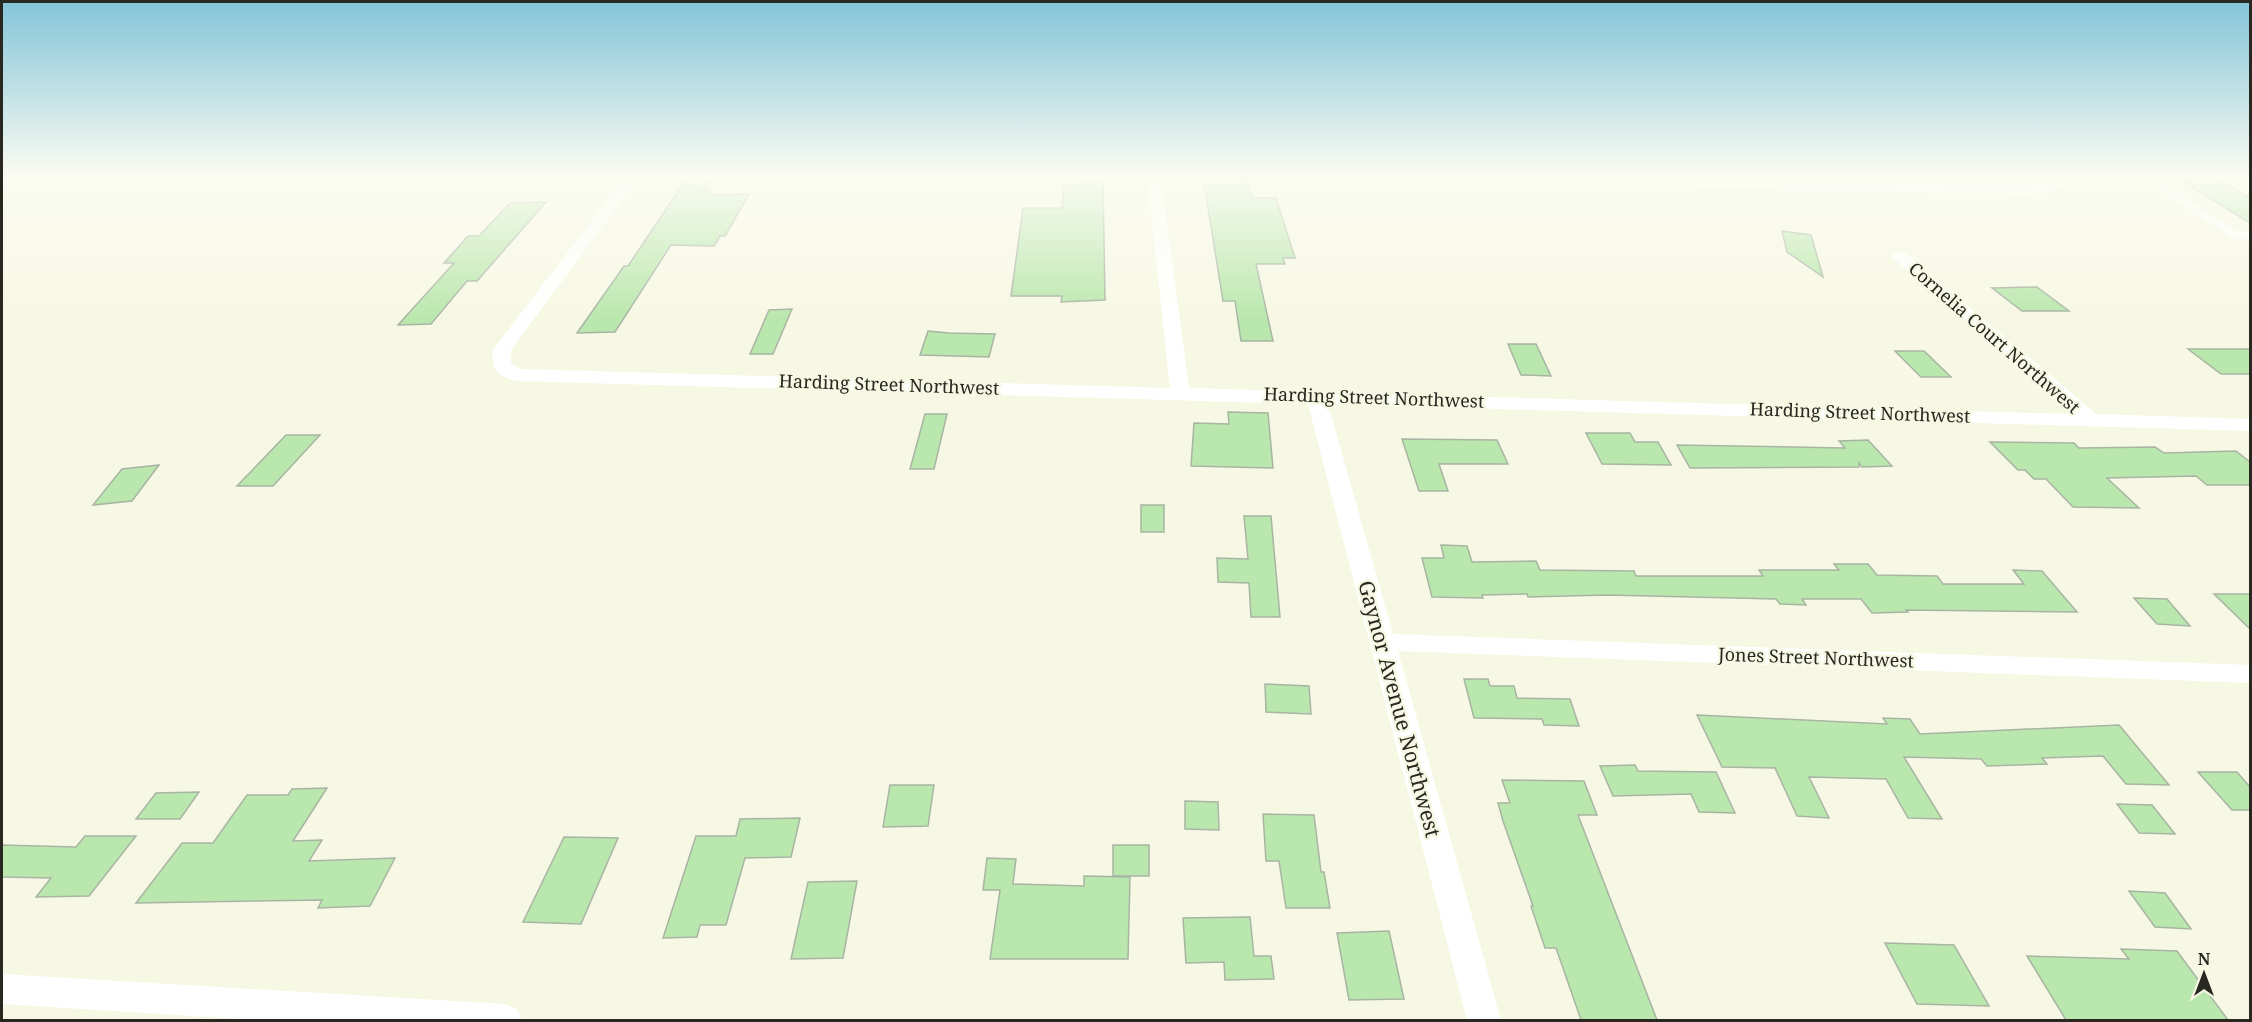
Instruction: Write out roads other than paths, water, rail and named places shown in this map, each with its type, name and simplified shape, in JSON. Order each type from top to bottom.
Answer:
[{"type":"street","name":"Harding Street Northwest","points":[[596,225],[502,350],[501,366],[517,375],[1316,396],[2250,425]]},
{"type":"street","points":[[1160,225],[1180,394]]},
{"type":"street","name":"Cornelia Court Northwest","points":[[1899,256],[2090,420]]},
{"type":"street","name":"Gaynor Avenue Northwest","points":[[1316,396],[1484,1020]]},
{"type":"street","name":"Jones Street Northwest","points":[[1381,642],[2250,674]]},
{"type":"street","points":[[2,989],[505,1020]]},
{"type":"lane","points":[[2219,225],[2235,235],[2250,235]]}]
